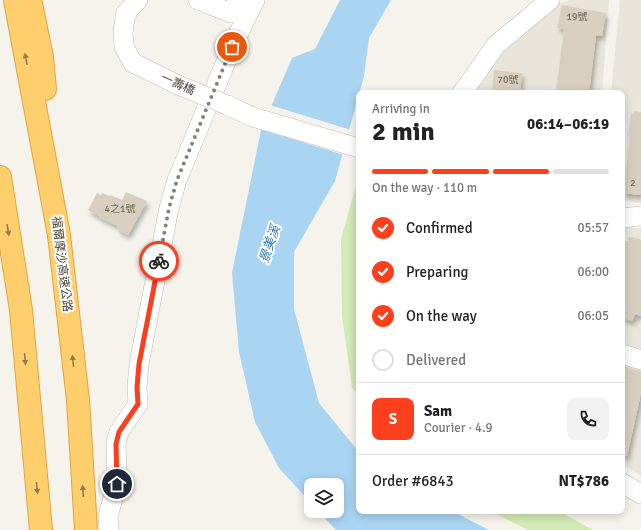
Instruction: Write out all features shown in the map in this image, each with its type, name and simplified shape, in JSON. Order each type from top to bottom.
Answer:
[{"type":"highway","name":"福爾摩沙高速公路","points":[[15,0],[60,235],[78,400],[85,530]]},
{"type":"highway","points":[[31,0],[42,57],[60,235]]},
{"type":"highway","points":[[0,178],[21,310],[41,530]]},
{"type":"street","name":"一壽橋","points":[[138,0],[126,13],[123,31],[124,47],[133,63],[178,85],[254,117],[356,147]]},
{"type":"street","points":[[198,0],[231,14],[238,0]]},
{"type":"street","points":[[85,530],[109,523],[117,484],[116,444],[119,432],[138,404],[137,387],[139,364],[169,208],[177,180],[232,47],[255,0]]},
{"type":"street","points":[[464,90],[496,44],[550,0]]},
{"type":"street","points":[[625,218],[641,216]]},
{"type":"street","points":[[625,355],[641,360]]},
{"type":"street","points":[[625,485],[641,494]]},
{"type":"shaded area","points":[[570,0],[609,0],[602,90],[469,90],[479,71],[551,7]]},
{"type":"shaded area","points":[[620,0],[641,0],[641,203],[625,201],[625,90],[611,90]]},
{"type":"shaded area","points":[[625,227],[641,228],[641,476],[625,466]]},
{"type":"green space","points":[[356,186],[356,393],[352,387],[342,316],[341,239]]},
{"type":"green space","points":[[496,514],[564,514],[593,530],[528,530]]},
{"type":"water","name":"景美溪","points":[[340,0],[391,0],[369,38],[364,76],[360,90],[356,90],[356,105],[335,181],[294,252],[294,309],[319,403],[356,448],[356,514],[458,514],[489,530],[336,530],[325,518],[344,518],[344,478],[304,478],[304,495],[279,468],[255,422],[239,352],[232,273],[261,130],[292,58],[315,49]]},
{"type":"pier","points":[[270,105],[351,130],[344,155],[260,129]]},
{"type":"building","points":[[562,5],[606,13],[602,36],[596,35],[589,90],[556,90],[564,29],[557,28]]},
{"type":"building","points":[[494,70],[522,73],[520,90],[492,90]]},
{"type":"building","points":[[634,111],[641,112],[641,195],[625,193],[625,177],[630,137],[628,137],[631,113],[634,114]]},
{"type":"building","points":[[126,192],[147,201],[128,235],[117,229],[118,226],[88,210],[97,193],[101,195],[102,193],[109,196],[110,195],[122,200]]},
{"type":"building","points":[[629,237],[641,239],[641,316],[635,314],[632,321],[625,318],[625,241],[628,241]]},
{"type":"building","points":[[625,367],[641,371],[641,393],[627,456],[625,456]]},
{"type":"way so far","points":[[159,261],[169,208],[177,180],[232,47]]},
{"type":"route","points":[[117,484],[116,444],[119,432],[138,404],[137,387],[139,364],[159,261]]}]
